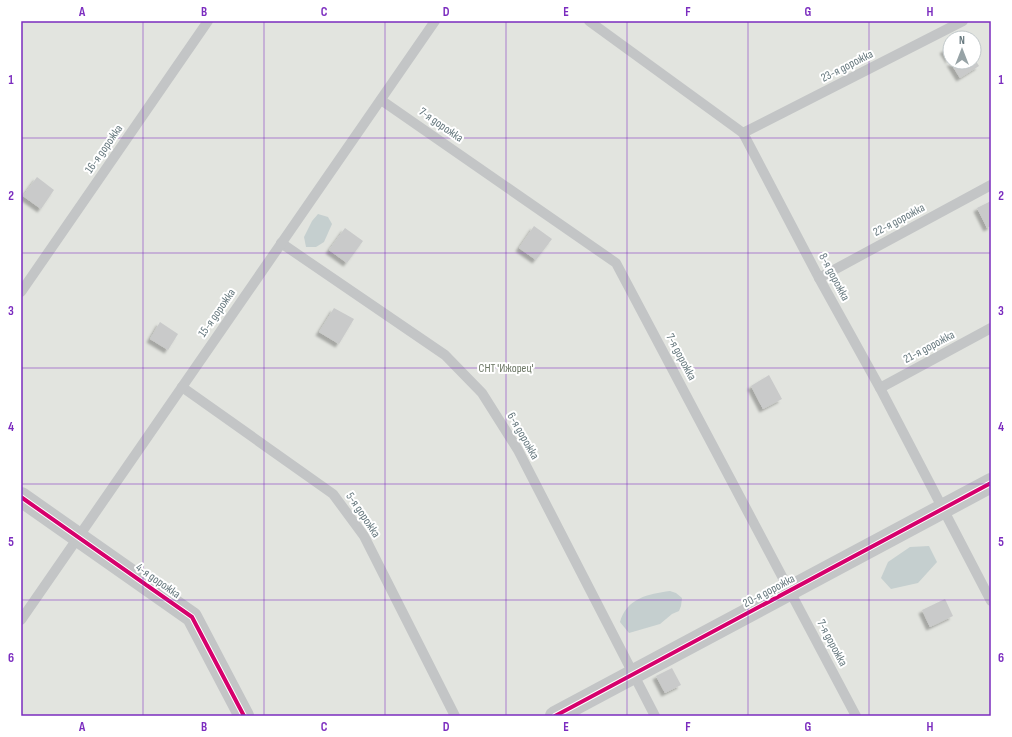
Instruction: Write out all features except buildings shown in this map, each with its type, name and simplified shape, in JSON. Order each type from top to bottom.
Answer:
[{"type":"street","name":"20-я дорожка","points":[[555,716],[991,483]]},
{"type":"street","name":"4-я дорожка","points":[[21,497],[192,617],[244,716]]},
{"type":"lane","name":"16-я дорожка","points":[[21,292],[208,21]]},
{"type":"lane","name":"15-я дорожка","points":[[21,620],[435,21]]},
{"type":"lane","name":"8-я дорожка","points":[[589,21],[743,133],[819,278],[880,388],[991,601]]},
{"type":"lane","name":"23-я дорожка","points":[[743,133],[963,21]]},
{"type":"lane","name":"7-я дорожка","points":[[381,100],[616,263],[856,716]]},
{"type":"lane","name":"22-я дорожка","points":[[819,278],[991,185]]},
{"type":"lane","name":"6-я дорожка","points":[[281,243],[445,355],[482,393],[518,450],[655,716]]},
{"type":"lane","name":"21-я дорожка","points":[[880,388],[991,328]]},
{"type":"lane","name":"5-я дорожка","points":[[182,387],[333,494],[364,536],[455,716]]},
{"type":"green space","name":"СНТ 'Ижорец'","points":[[21,21],[991,21],[991,716],[21,716]]},
{"type":"shaded area","points":[[318,214],[328,217],[332,224],[324,242],[316,247],[306,247],[304,237],[312,221]]},
{"type":"shaded area","points":[[929,546],[937,562],[918,583],[891,589],[881,578],[888,562],[910,547]]},
{"type":"shaded area","points":[[670,591],[676,593],[682,598],[681,606],[679,611],[672,614],[660,624],[629,633],[620,622],[623,614],[633,602],[646,596]]},
{"type":"cycle path","points":[[555,716],[991,483]]},
{"type":"cycle path","points":[[21,497],[192,617],[244,716]]}]
